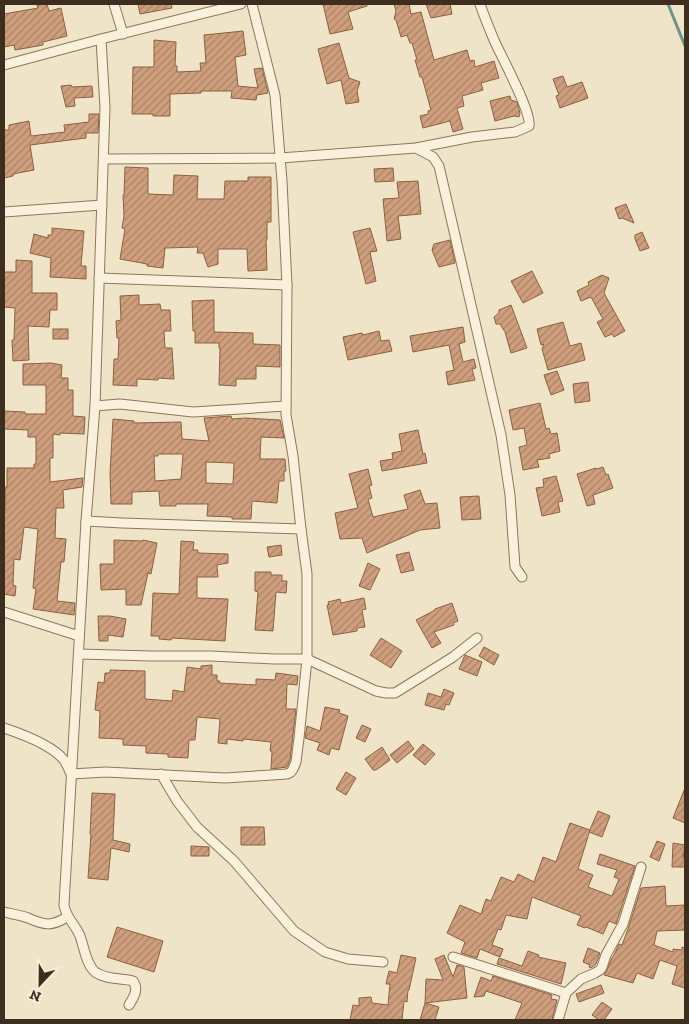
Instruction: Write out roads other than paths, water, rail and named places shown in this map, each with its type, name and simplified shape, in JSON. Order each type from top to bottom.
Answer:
[{"type":"street","points":[[114,4],[123,34]]},
{"type":"street","points":[[4,65],[241,4]]},
{"type":"street","points":[[71,774],[106,772],[225,778],[286,774],[291,772],[296,762],[307,659],[307,574],[293,456],[286,415],[287,285],[275,95],[252,4]]},
{"type":"street","points":[[104,159],[280,158],[416,148],[472,137],[515,132],[529,126],[530,120],[480,4]]},
{"type":"street","points":[[101,39],[105,108],[95,406],[86,521],[64,905],[67,917],[75,927],[94,971],[102,976],[133,981],[136,985],[137,990],[130,1005]]},
{"type":"street","points":[[416,148],[433,157],[439,166],[501,435],[510,495],[516,567],[522,577]]},
{"type":"street","points":[[4,212],[102,205]]},
{"type":"street","points":[[99,278],[287,285]]},
{"type":"street","points":[[95,406],[128,405],[193,412],[286,406]]},
{"type":"street","points":[[86,521],[122,524],[301,529]]},
{"type":"street","points":[[4,612],[79,636]]},
{"type":"street","points":[[79,654],[307,659],[376,691],[395,693],[453,657],[476,638]]},
{"type":"street","points":[[4,728],[48,747],[64,759],[71,774]]},
{"type":"street","points":[[161,774],[177,801],[197,827],[234,861],[294,931],[325,952],[348,960],[384,962]]},
{"type":"street","points":[[558,1020],[566,993],[581,979],[600,970],[602,967],[606,955],[623,924],[641,867]]},
{"type":"street","points":[[4,912],[38,923],[48,924],[59,922],[67,917]]},
{"type":"street","points":[[453,957],[566,993]]},
{"type":"waterway","points":[[668,4],[685,46]]}]
